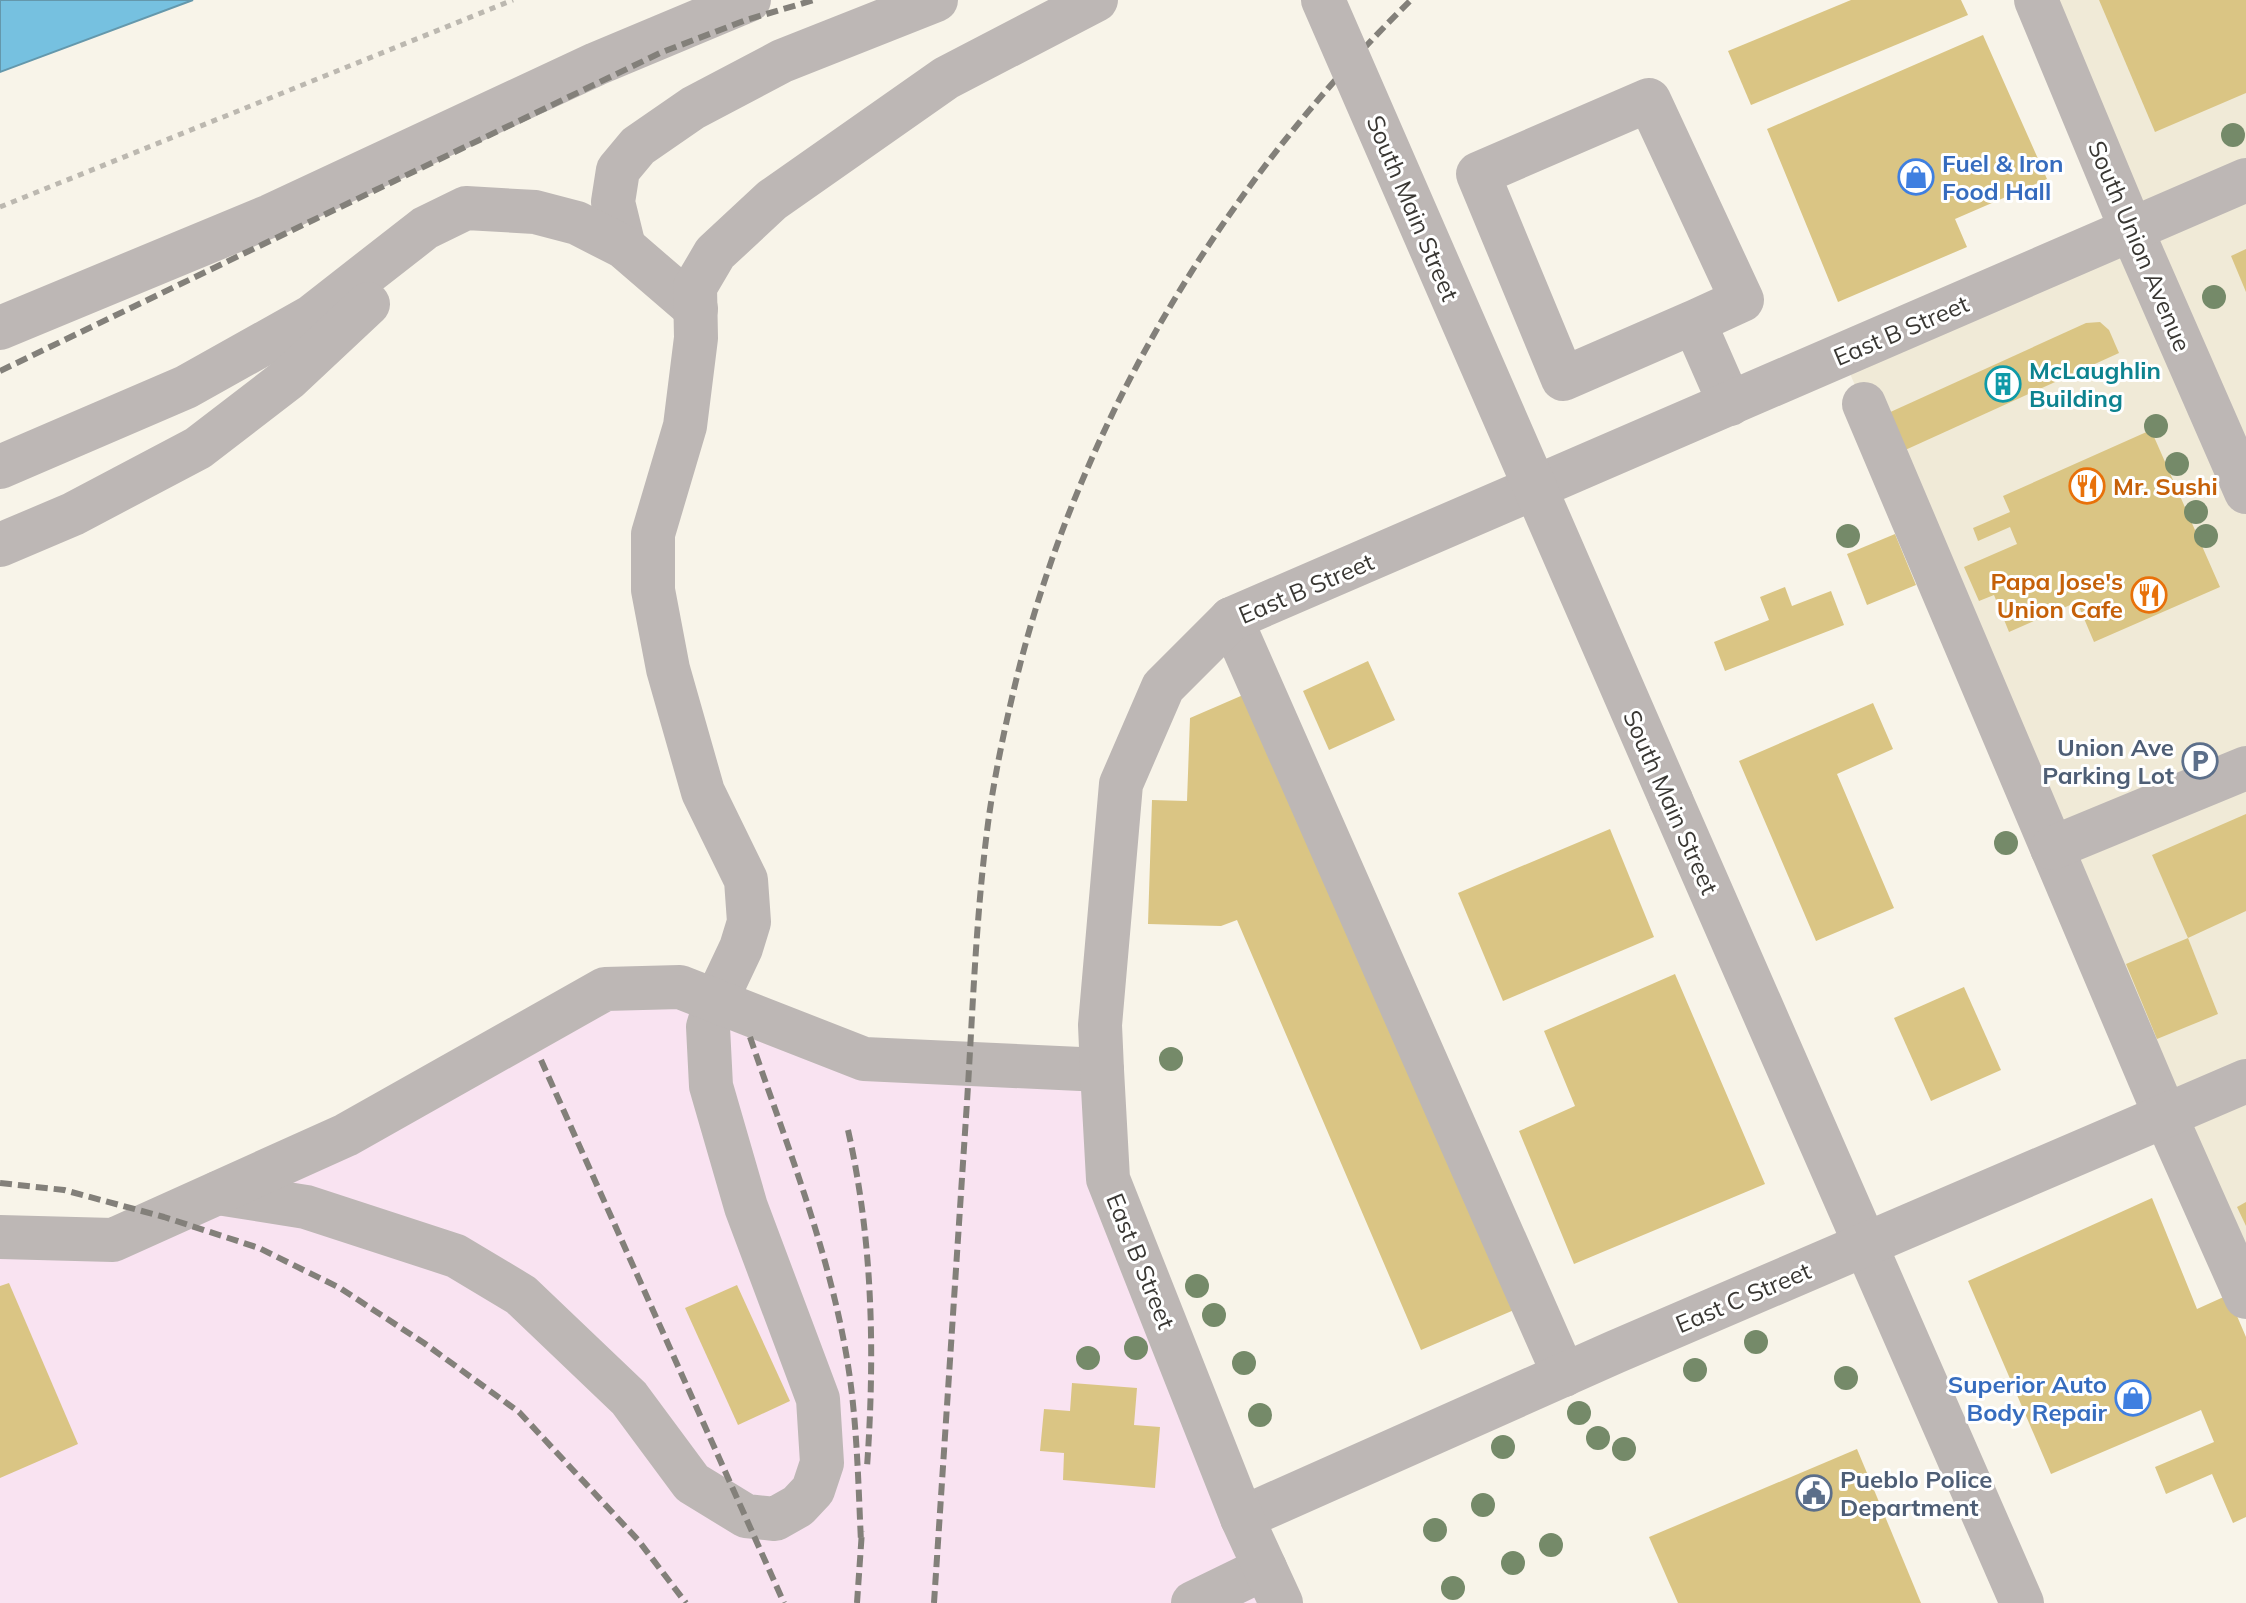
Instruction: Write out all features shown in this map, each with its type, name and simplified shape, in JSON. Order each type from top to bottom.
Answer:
[{"type":"street","points":[[0,328],[256,222],[596,64],[749,0]]},
{"type":"street","points":[[535,212],[573,199],[618,170],[638,146],[693,108],[782,61],[936,0]]},
{"type":"street","points":[[218,1193],[306,1207],[456,1256],[521,1295],[629,1398],[692,1483],[746,1516],[775,1519],[798,1506],[813,1490],[822,1463],[818,1399],[746,1207],[711,1086],[708,1027],[749,922],[746,880],[703,792],[668,669],[653,590],[653,534],[685,426],[696,338],[695,287],[715,253],[772,200],[946,78],[1096,0]]},
{"type":"street","name":"South Main Street","points":[[1323,0],[2022,1603]]},
{"type":"street","name":"South Union Avenue","points":[[2036,0],[2246,492]]},
{"type":"street","points":[[1649,100],[1742,300],[1694,322],[1563,379],[1478,174],[1649,100]]},
{"type":"street","points":[[618,170],[613,202],[624,247]]},
{"type":"street","name":"East B Street","points":[[1273,1586],[1242,1518],[1108,1179],[1100,1025],[1121,784],[1163,687],[1231,619],[2246,180]]},
{"type":"street","points":[[0,467],[186,387],[311,317],[425,228],[466,208],[535,212],[577,223],[624,247],[696,309]]},
{"type":"street","points":[[0,545],[73,514],[198,448],[289,378],[473,208]]},
{"type":"street","points":[[1694,322],[1730,404]]},
{"type":"street","points":[[1864,404],[2165,1115],[2246,1297]]},
{"type":"street","points":[[1231,619],[1564,1375]]},
{"type":"street","points":[[2052,848],[2246,768]]},
{"type":"street","points":[[0,1237],[113,1240],[346,1135],[605,989],[680,987],[864,1059],[1102,1070]]},
{"type":"street","name":"East C Street","points":[[1242,1518],[1564,1375],[2246,1081]]},
{"type":"street","points":[[1193,1603],[1273,1586]]},
{"type":"path","points":[[0,207],[513,0]]},
{"type":"shaded area","points":[[2036,0],[2246,0],[2246,1297],[1842,355],[2132,231]]},
{"type":"shaded area","points":[[605,989],[864,1059],[1102,1070],[1108,1179],[1281,1603],[0,1603],[0,1237],[114,1240]]},
{"type":"water","points":[[0,0],[193,0],[0,72]]},
{"type":"building","points":[[1851,0],[1961,0],[1968,15],[1751,105],[1728,51]]},
{"type":"building","points":[[2099,0],[2246,0],[2246,93],[2155,132]]},
{"type":"building","points":[[1983,35],[2047,179],[1955,219],[1967,247],[1838,302],[1767,129]]},
{"type":"building","points":[[2246,249],[2246,292],[2231,256]]},
{"type":"building","name":"McLaughlin Building","points":[[2100,322],[2109,330],[2119,353],[1903,451],[1886,414],[2086,323]]},
{"type":"building","points":[[2151,430],[2220,587],[2094,642],[2077,602],[2009,632],[1994,595],[1979,601],[1964,567],[2017,544],[2010,527],[1978,541],[1973,528],[2010,512],[2003,496]]},
{"type":"building","points":[[1895,534],[1916,585],[1867,605],[1847,554]]},
{"type":"building","points":[[1785,587],[1792,606],[1831,591],[1844,625],[1725,671],[1714,642],[1769,620],[1760,597]]},
{"type":"building","points":[[1368,661],[1395,720],[1329,750],[1303,691]]},
{"type":"building","points":[[1250,692],[1514,1310],[1421,1350],[1237,920],[1221,926],[1148,924],[1152,800],[1187,801],[1190,718]]},
{"type":"building","points":[[1873,703],[1893,749],[1837,774],[1894,908],[1816,941],[1739,761]]},
{"type":"building","points":[[2246,814],[2246,911],[2188,938],[2152,855]]},
{"type":"building","points":[[1610,829],[1654,937],[1503,1001],[1458,893]]},
{"type":"building","points":[[2188,938],[2218,1014],[2157,1039],[2126,964]]},
{"type":"building","points":[[1675,974],[1765,1184],[1574,1264],[1519,1131],[1575,1106],[1544,1031]]},
{"type":"building","points":[[1964,987],[2001,1070],[1931,1101],[1894,1018]]},
{"type":"building","points":[[2152,1198],[2197,1309],[2228,1295],[2246,1337],[2246,1517],[2233,1523],[2212,1474],[2166,1494],[2155,1467],[2214,1442],[2201,1410],[2051,1474],[1968,1281]]},
{"type":"building","points":[[2246,1202],[2246,1226],[2237,1207]]},
{"type":"building","points":[[9,1283],[78,1444],[0,1478],[0,1286]]},
{"type":"building","points":[[737,1285],[790,1401],[738,1425],[685,1308]]},
{"type":"building","points":[[1072,1383],[1137,1388],[1134,1425],[1160,1427],[1155,1488],[1063,1480],[1064,1453],[1040,1451],[1044,1409],[1070,1411]]},
{"type":"building","name":"Pueblo Police Department","points":[[1857,1449],[1921,1603],[1678,1603],[1649,1537]]},
{"type":"railway","points":[[0,371],[660,53],[746,20],[814,0]]},
{"type":"railway","points":[[934,1603],[975,959],[985,852],[1007,721],[1041,592],[1075,497],[1116,405],[1164,317],[1218,232],[1277,150],[1342,73],[1411,0]]},
{"type":"railway","points":[[750,1037],[804,1193],[838,1313],[853,1400],[861,1542]]},
{"type":"railway","points":[[541,1060],[784,1603]]},
{"type":"railway","points":[[848,1130],[863,1214],[870,1298],[871,1382],[867,1467]]},
{"type":"railway","points":[[0,1183],[64,1190],[164,1217],[259,1248],[340,1288],[424,1343],[519,1412],[638,1540],[686,1603]]},
{"type":"railway","points":[[857,1603],[862,1531]]},
{"type":"place","name":"Fuel & Iron Food Hall","points":[[1916,177]]},
{"type":"place","name":"McLaughlin Building","points":[[2003,384]]},
{"type":"place","name":"Mr. Sushi","points":[[2087,486]]},
{"type":"place","name":"Papa Jose's Union Cafe","points":[[2149,595]]},
{"type":"place","name":"Union Ave Parking Lot","points":[[2200,761]]},
{"type":"place","name":"Superior Auto Body Repair","points":[[2133,1398]]},
{"type":"place","name":"Pueblo Police Department","points":[[1814,1493]]}]
